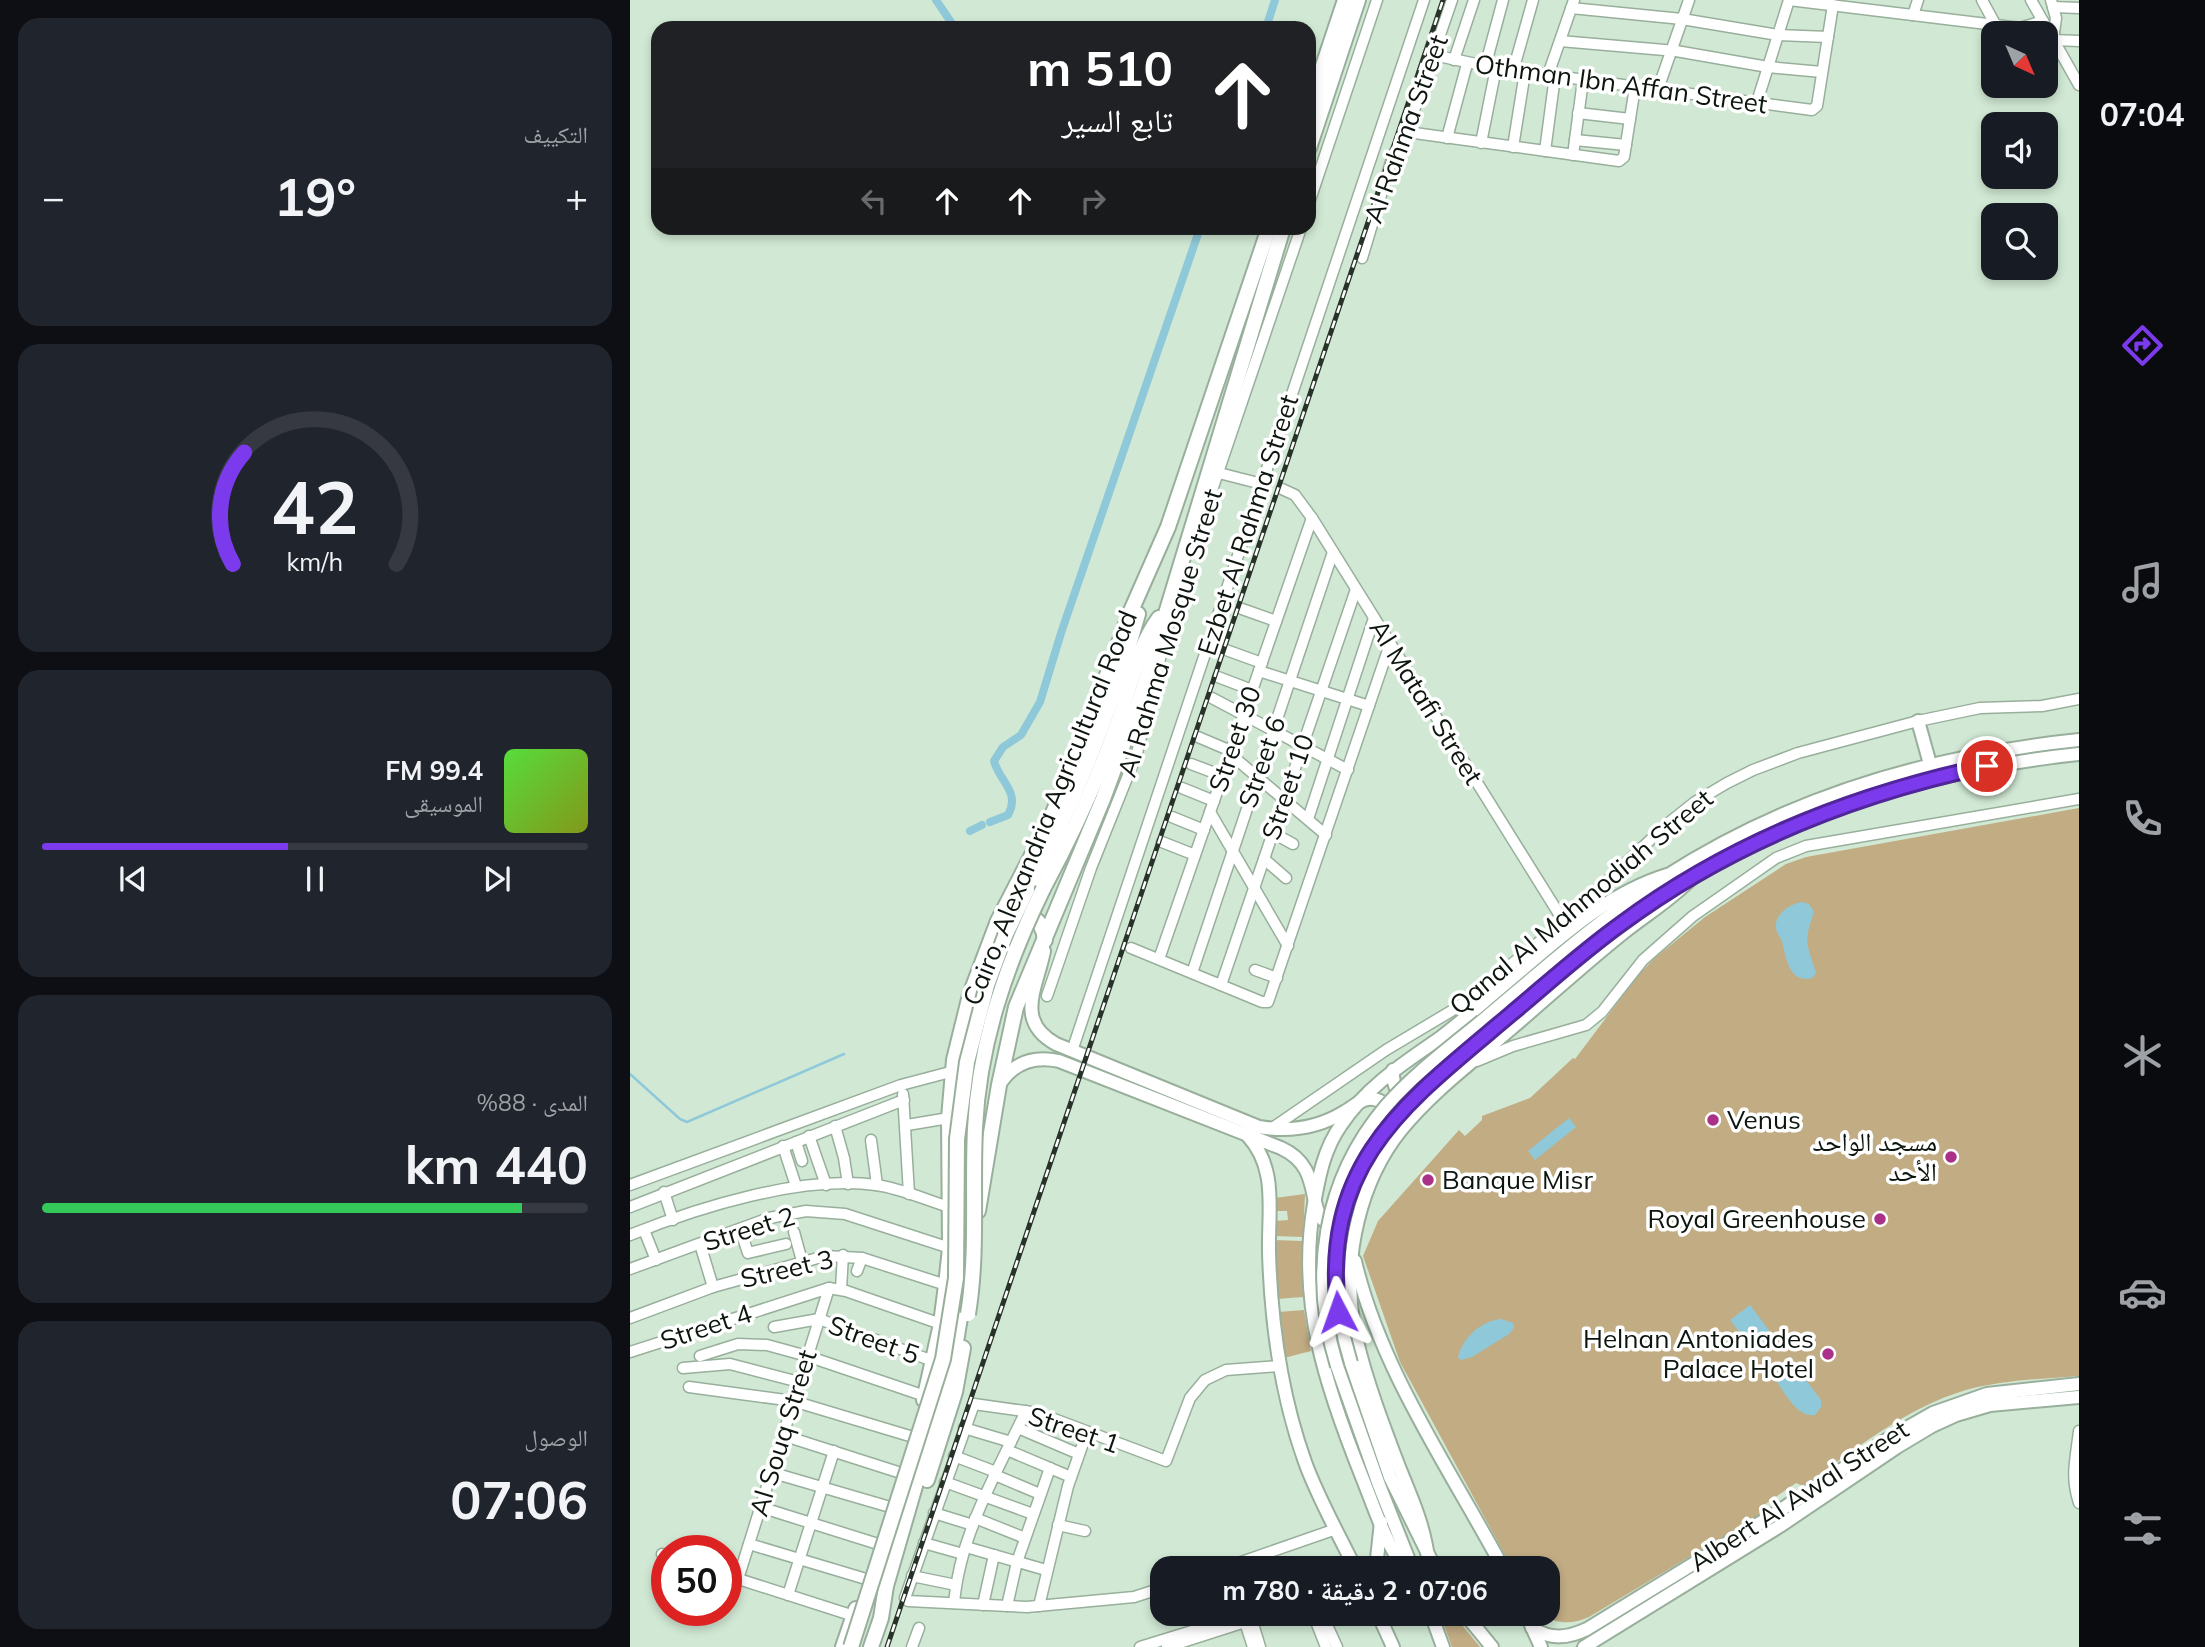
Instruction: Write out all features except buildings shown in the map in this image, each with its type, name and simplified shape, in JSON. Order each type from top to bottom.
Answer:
[{"type":"highway","points":[[1316,87],[1345,0]]},
{"type":"highway","points":[[1316,127],[1358,0]]},
{"type":"highway","name":"Cairo, Alexandria Agricultural Road","points":[[843,1647],[913,1437],[941,1324],[950,1248],[949,1118],[954,1071],[970,995],[998,921],[1051,820],[1130,611],[1168,527],[1267,235]]},
{"type":"highway","name":"Cairo, Alexandria Agricultural Road","points":[[871,1647],[955,1348],[989,1139],[1016,1007],[1103,799],[1140,699],[1281,235]]},
{"type":"highway","points":[[851,1647],[948,1340],[957,1267],[957,1139],[967,1062],[992,973],[1027,890],[1063,821],[1083,773],[1127,654],[1152,565]]},
{"type":"highway","points":[[883,1611],[948,1419],[961,1362],[974,1264],[975,1129],[984,1052],[1003,980],[1021,933],[1097,778],[1146,639],[1166,607]]},
{"type":"highway","points":[[998,921],[1012,913],[1029,914],[1041,925],[1045,940]]},
{"type":"highway","points":[[949,1134],[960,1145],[967,1147],[989,1139]]},
{"type":"main road","points":[[1918,721],[1930,764]]},
{"type":"main road","points":[[1407,1556],[1337,1366],[1326,1325],[1322,1266],[1330,1215],[1340,1183],[1363,1138],[1386,1107],[1415,1077],[1592,929],[1667,875],[1743,834],[1804,806],[1866,783],[1930,764],[2000,750],[2079,740]]},
{"type":"main road","points":[[1429,1556],[1390,1477],[1351,1363],[1338,1312],[1336,1278],[1342,1225],[1356,1180],[1381,1135],[1402,1110],[1599,940],[1644,907],[1693,877],[1773,835],[1873,795],[1987,766],[2079,754]]},
{"type":"main road","points":[[1397,1556],[1349,1443],[1318,1350],[1310,1308],[1309,1244],[1319,1173],[1328,1149],[1340,1125],[1357,1104],[1394,1070],[1451,1029],[1588,917],[1633,888],[1667,875]]},
{"type":"main road","points":[[1430,1556],[1356,1338],[1350,1293],[1353,1250],[1357,1223],[1372,1178],[1401,1130],[1424,1106],[1623,933],[1675,895],[1693,877]]},
{"type":"main road","points":[[1045,940],[1032,995],[1032,1017],[1038,1032],[1044,1037],[1247,1124],[1271,1129],[1316,1125],[1368,1098],[1380,1101],[1398,1119],[1401,1130]]},
{"type":"main road","points":[[999,1085],[1007,1072],[1035,1059],[1051,1059],[1077,1066],[1288,1151],[1300,1160],[1311,1179],[1314,1202],[1329,1226],[1341,1228],[1357,1223]]},
{"type":"main road","points":[[1394,1070],[1394,1086],[1408,1105],[1415,1109],[1424,1106]]},
{"type":"main road","points":[[1247,1135],[1258,1149],[1269,1175],[1271,1293],[1280,1366],[1305,1462],[1349,1556]]},
{"type":"main road","points":[[1309,1244],[1314,1237],[1324,1236],[1341,1240],[1353,1250],[1361,1282],[1388,1355],[1497,1556]]},
{"type":"main road","name":"Albert Al Awal Street","points":[[1864,1463],[1911,1424],[1950,1405],[2006,1391],[2079,1384]]},
{"type":"main road","name":"Albert Al Awal Street","points":[[1584,1647],[1717,1557],[1864,1463],[1918,1434],[1972,1410],[2010,1402],[2079,1397]]},
{"type":"main road","points":[[1377,1556],[1381,1522]]},
{"type":"main road","name":"Albert Al Awal Street","points":[[1532,1628],[1550,1637],[1579,1633],[1717,1557]]},
{"type":"main road","points":[[1384,1626],[1391,1645]]},
{"type":"main road","points":[[1435,1626],[1443,1647]]},
{"type":"main road","points":[[1475,1626],[1492,1647]]},
{"type":"main road","points":[[1532,1628],[1541,1647]]},
{"type":"street","points":[[1316,182],[1377,0]]},
{"type":"street","name":"Ezbet Al Rahma Street","points":[[1072,1051],[1424,0]]},
{"type":"street","name":"Al Rahma Street","points":[[1362,258],[1393,155],[1407,132],[1452,0]]},
{"type":"street","points":[[1454,60],[1474,0]]},
{"type":"street","points":[[1481,142],[1490,67],[1503,0]]},
{"type":"street","points":[[1513,71],[1533,0]]},
{"type":"street","points":[[1658,89],[1689,0]]},
{"type":"street","points":[[1756,102],[1789,0],[1833,5],[1856,4],[1884,11],[1981,22]]},
{"type":"street","points":[[1884,11],[1888,0]]},
{"type":"street","points":[[1913,15],[1917,0]]},
{"type":"street","points":[[1982,0],[1993,21]]},
{"type":"street","points":[[2031,0],[2043,21]]},
{"type":"street","points":[[1545,151],[1552,76],[1572,4],[1778,35],[1828,37]]},
{"type":"street","points":[[2056,21],[2052,4],[2079,8]]},
{"type":"street","points":[[1560,41],[1671,50],[1768,67],[1822,72],[1833,5]]},
{"type":"street","points":[[2058,40],[2079,41]]},
{"type":"street","points":[[2058,46],[2074,66],[2079,85]]},
{"type":"street","name":"Othman Ibn Affan Street","points":[[1433,55],[1467,64],[1513,71],[1810,110],[1817,106],[1822,72]]},
{"type":"street","points":[[1447,138],[1467,64]]},
{"type":"street","points":[[1513,147],[1525,72]]},
{"type":"street","points":[[1573,155],[1583,80]]},
{"type":"street","points":[[1407,132],[1619,161],[1624,157],[1635,87]]},
{"type":"street","points":[[1578,113],[1630,119]]},
{"type":"street","points":[[1575,139],[1626,145]]},
{"type":"street","name":"Al Rahma Mosque Street","points":[[1048,996],[1091,868],[1137,753],[1172,610],[1299,235]]},
{"type":"street","points":[[1219,473],[1262,484]]},
{"type":"street","name":"Al Matafi Street","points":[[1282,489],[1295,495],[1312,518],[1564,922]]},
{"type":"street","name":"Street 30","points":[[1159,959],[1312,518]]},
{"type":"street","name":"Street 6","points":[[1192,973],[1333,552]]},
{"type":"street","name":"Street 10","points":[[1221,985],[1356,589]]},
{"type":"street","points":[[1242,609],[1276,621]]},
{"type":"street","points":[[1308,819],[1374,618]]},
{"type":"street","points":[[1131,947],[1264,1003],[1270,1000],[1390,645]]},
{"type":"street","points":[[1226,650],[1289,681],[1369,706]]},
{"type":"street","points":[[1218,677],[1252,690]]},
{"type":"street","points":[[1212,698],[1348,770]]},
{"type":"street","name":"Qanal Al Mahmodiah Street","points":[[1271,1129],[1385,1050],[1448,1015],[1564,922],[1666,825],[1727,783],[1798,753],[1918,721],[1980,708],[2042,706],[2079,699]]},
{"type":"street","points":[[1198,737],[1231,752],[1326,835]]},
{"type":"street","points":[[1191,764],[1223,776]]},
{"type":"street","points":[[1182,788],[1214,801]]},
{"type":"street","points":[[1470,1064],[1513,1046],[1586,1025],[1602,1012],[1643,960],[1683,924],[1786,853],[1816,844],[2079,799]]},
{"type":"street","points":[[1210,812],[1288,946]]},
{"type":"street","points":[[1172,817],[1204,830]]},
{"type":"street","points":[[1273,833],[1293,844]]},
{"type":"street","points":[[1162,842],[1195,855]]},
{"type":"street","points":[[1264,859],[1286,878]]},
{"type":"street","points":[[1255,970],[1277,978]]},
{"type":"street","points":[[630,1185],[901,1085],[954,1071]]},
{"type":"street","points":[[901,1085],[909,1195]]},
{"type":"street","points":[[630,1207],[904,1100]]},
{"type":"street","points":[[906,1125],[949,1118]]},
{"type":"street","points":[[835,1126],[848,1184]]},
{"type":"street","points":[[809,1136],[826,1185]]},
{"type":"street","points":[[871,1140],[877,1185]]},
{"type":"street","points":[[796,1142],[802,1161]]},
{"type":"street","points":[[783,1146],[796,1186]]},
{"type":"street","points":[[630,1235],[673,1220],[796,1186],[877,1185],[949,1207]]},
{"type":"street","points":[[664,1192],[673,1220]]},
{"type":"street","name":"Street 2","points":[[630,1269],[779,1216],[806,1211],[845,1214],[950,1248]]},
{"type":"street","points":[[740,1229],[748,1253],[786,1244]]},
{"type":"street","points":[[644,1230],[656,1260]]},
{"type":"street","points":[[794,1232],[802,1261]]},
{"type":"street","points":[[700,1244],[713,1287]]},
{"type":"street","points":[[841,1289],[843,1255]]},
{"type":"street","name":"Street 3","points":[[630,1318],[713,1287],[825,1256],[862,1258],[946,1285]]},
{"type":"street","points":[[857,1271],[862,1258]]},
{"type":"street","name":"Street 4","points":[[630,1352],[829,1288],[841,1289],[941,1324]]},
{"type":"street","name":"Al Souq Street","points":[[742,1566],[829,1288]]},
{"type":"street","name":"Street 5","points":[[774,1327],[819,1319],[933,1361]]},
{"type":"street","points":[[700,1356],[738,1344],[767,1345],[925,1396]]},
{"type":"street","points":[[683,1368],[730,1364],[799,1382]]},
{"type":"street","name":"Street 1","points":[[964,1428],[971,1407],[978,1404],[1026,1411],[1038,1413],[1164,1461],[1169,1459],[1190,1398],[1205,1380],[1226,1370],[1280,1366]]},
{"type":"street","points":[[689,1387],[793,1401],[913,1437]]},
{"type":"street","points":[[954,1602],[974,1522],[1026,1411]]},
{"type":"street","points":[[1071,1477],[1009,1446],[964,1428],[906,1600],[1039,1606],[1134,1597],[1150,1592]]},
{"type":"street","points":[[1018,1428],[1079,1454]]},
{"type":"street","points":[[2079,1431],[2073,1471],[2079,1503]]},
{"type":"street","points":[[1039,1606],[1071,1477],[1087,1432]]},
{"type":"street","points":[[782,1435],[901,1472]]},
{"type":"street","points":[[788,1595],[834,1451]]},
{"type":"street","points":[[954,1456],[1040,1494]]},
{"type":"street","points":[[1007,1606],[1017,1562],[1050,1468]]},
{"type":"street","points":[[770,1472],[890,1507]]},
{"type":"street","points":[[945,1482],[1033,1514]]},
{"type":"street","points":[[760,1507],[878,1544]]},
{"type":"street","points":[[934,1513],[1025,1538]]},
{"type":"street","points":[[1058,1525],[1085,1531]]},
{"type":"street","points":[[1258,1556],[1336,1529]]},
{"type":"street","points":[[924,1543],[993,1555],[1046,1570]]},
{"type":"street","points":[[749,1544],[866,1579]]},
{"type":"street","points":[[983,1605],[993,1555]]},
{"type":"street","points":[[912,1577],[956,1586]]},
{"type":"street","points":[[742,1580],[854,1616]]},
{"type":"street","points":[[1167,1647],[1225,1626]]},
{"type":"street","points":[[1248,1626],[1252,1647]]},
{"type":"street","points":[[1251,1626],[1260,1647]]},
{"type":"street","points":[[1318,1626],[1326,1647]]},
{"type":"street","points":[[1327,1626],[1336,1647]]},
{"type":"street","points":[[912,1647],[919,1628]]},
{"type":"street","points":[[1140,1647],[1190,1640]]},
{"type":"shaded area","points":[[2079,808],[2079,1376],[1994,1384],[1966,1390],[1922,1408],[1881,1431],[1803,1486],[1796,1483],[1761,1507],[1761,1514],[1589,1617],[1560,1621],[1560,1556],[1505,1556],[1400,1362],[1363,1256],[1378,1221],[1459,1130],[1465,1136],[1482,1120],[1482,1116],[1530,1098],[1575,1059],[1640,973],[1656,957],[1705,917],[1786,864],[1806,857]]},
{"type":"shaded area","points":[[1305,1194],[1303,1237],[1274,1236],[1275,1221],[1288,1220],[1287,1211],[1275,1211],[1275,1198]]},
{"type":"shaded area","points":[[1274,1240],[1302,1241],[1303,1297],[1277,1299]]},
{"type":"shaded area","points":[[1304,1310],[1311,1351],[1284,1358],[1278,1312]]},
{"type":"shaded area","points":[[1444,1626],[1463,1626],[1480,1647],[1452,1647]]},
{"type":"water","points":[[1802,902],[1809,904],[1814,912],[1807,943],[1816,973],[1812,978],[1804,979],[1798,977],[1790,968],[1776,926],[1782,912]]},
{"type":"water","points":[[1569,1118],[1576,1127],[1535,1160],[1528,1151]]},
{"type":"water","points":[[1750,1305],[1774,1337],[1755,1352],[1730,1320]]},
{"type":"water","points":[[1501,1319],[1513,1323],[1514,1328],[1509,1334],[1472,1357],[1461,1360],[1458,1357],[1464,1343],[1474,1331]]},
{"type":"water","points":[[1790,1359],[1821,1400],[1821,1407],[1815,1415],[1808,1415],[1796,1407],[1773,1376],[1774,1372]]},
{"type":"waterway","points":[[936,0],[950,21]]},
{"type":"waterway","points":[[1268,21],[1275,0]]},
{"type":"waterway","points":[[990,822],[1008,815],[1012,800],[994,761],[1003,747],[1021,735],[1040,702],[1062,630],[1198,235]]},
{"type":"waterway","points":[[970,831],[982,825]]},
{"type":"waterway","points":[[630,1074],[680,1119],[687,1122],[844,1054]]},
{"type":"railway","points":[[887,1647],[1443,0]]},
{"type":"place","name":"Venus","points":[[1713,1120]]},
{"type":"place","name":"مسجد الواحد الأحد","points":[[1951,1157]]},
{"type":"place","name":"Banque Misr","points":[[1428,1180]]},
{"type":"place","name":"Royal Greenhouse","points":[[1880,1219]]},
{"type":"place","name":"Helnan Antoniades Palace Hotel","points":[[1828,1354]]},
{"type":"route","points":[[1338,1312],[1336,1261],[1345,1211],[1363,1164],[1381,1135],[1415,1096],[1578,957],[1667,892],[1711,866],[1794,825],[1886,791],[1987,766]]}]
